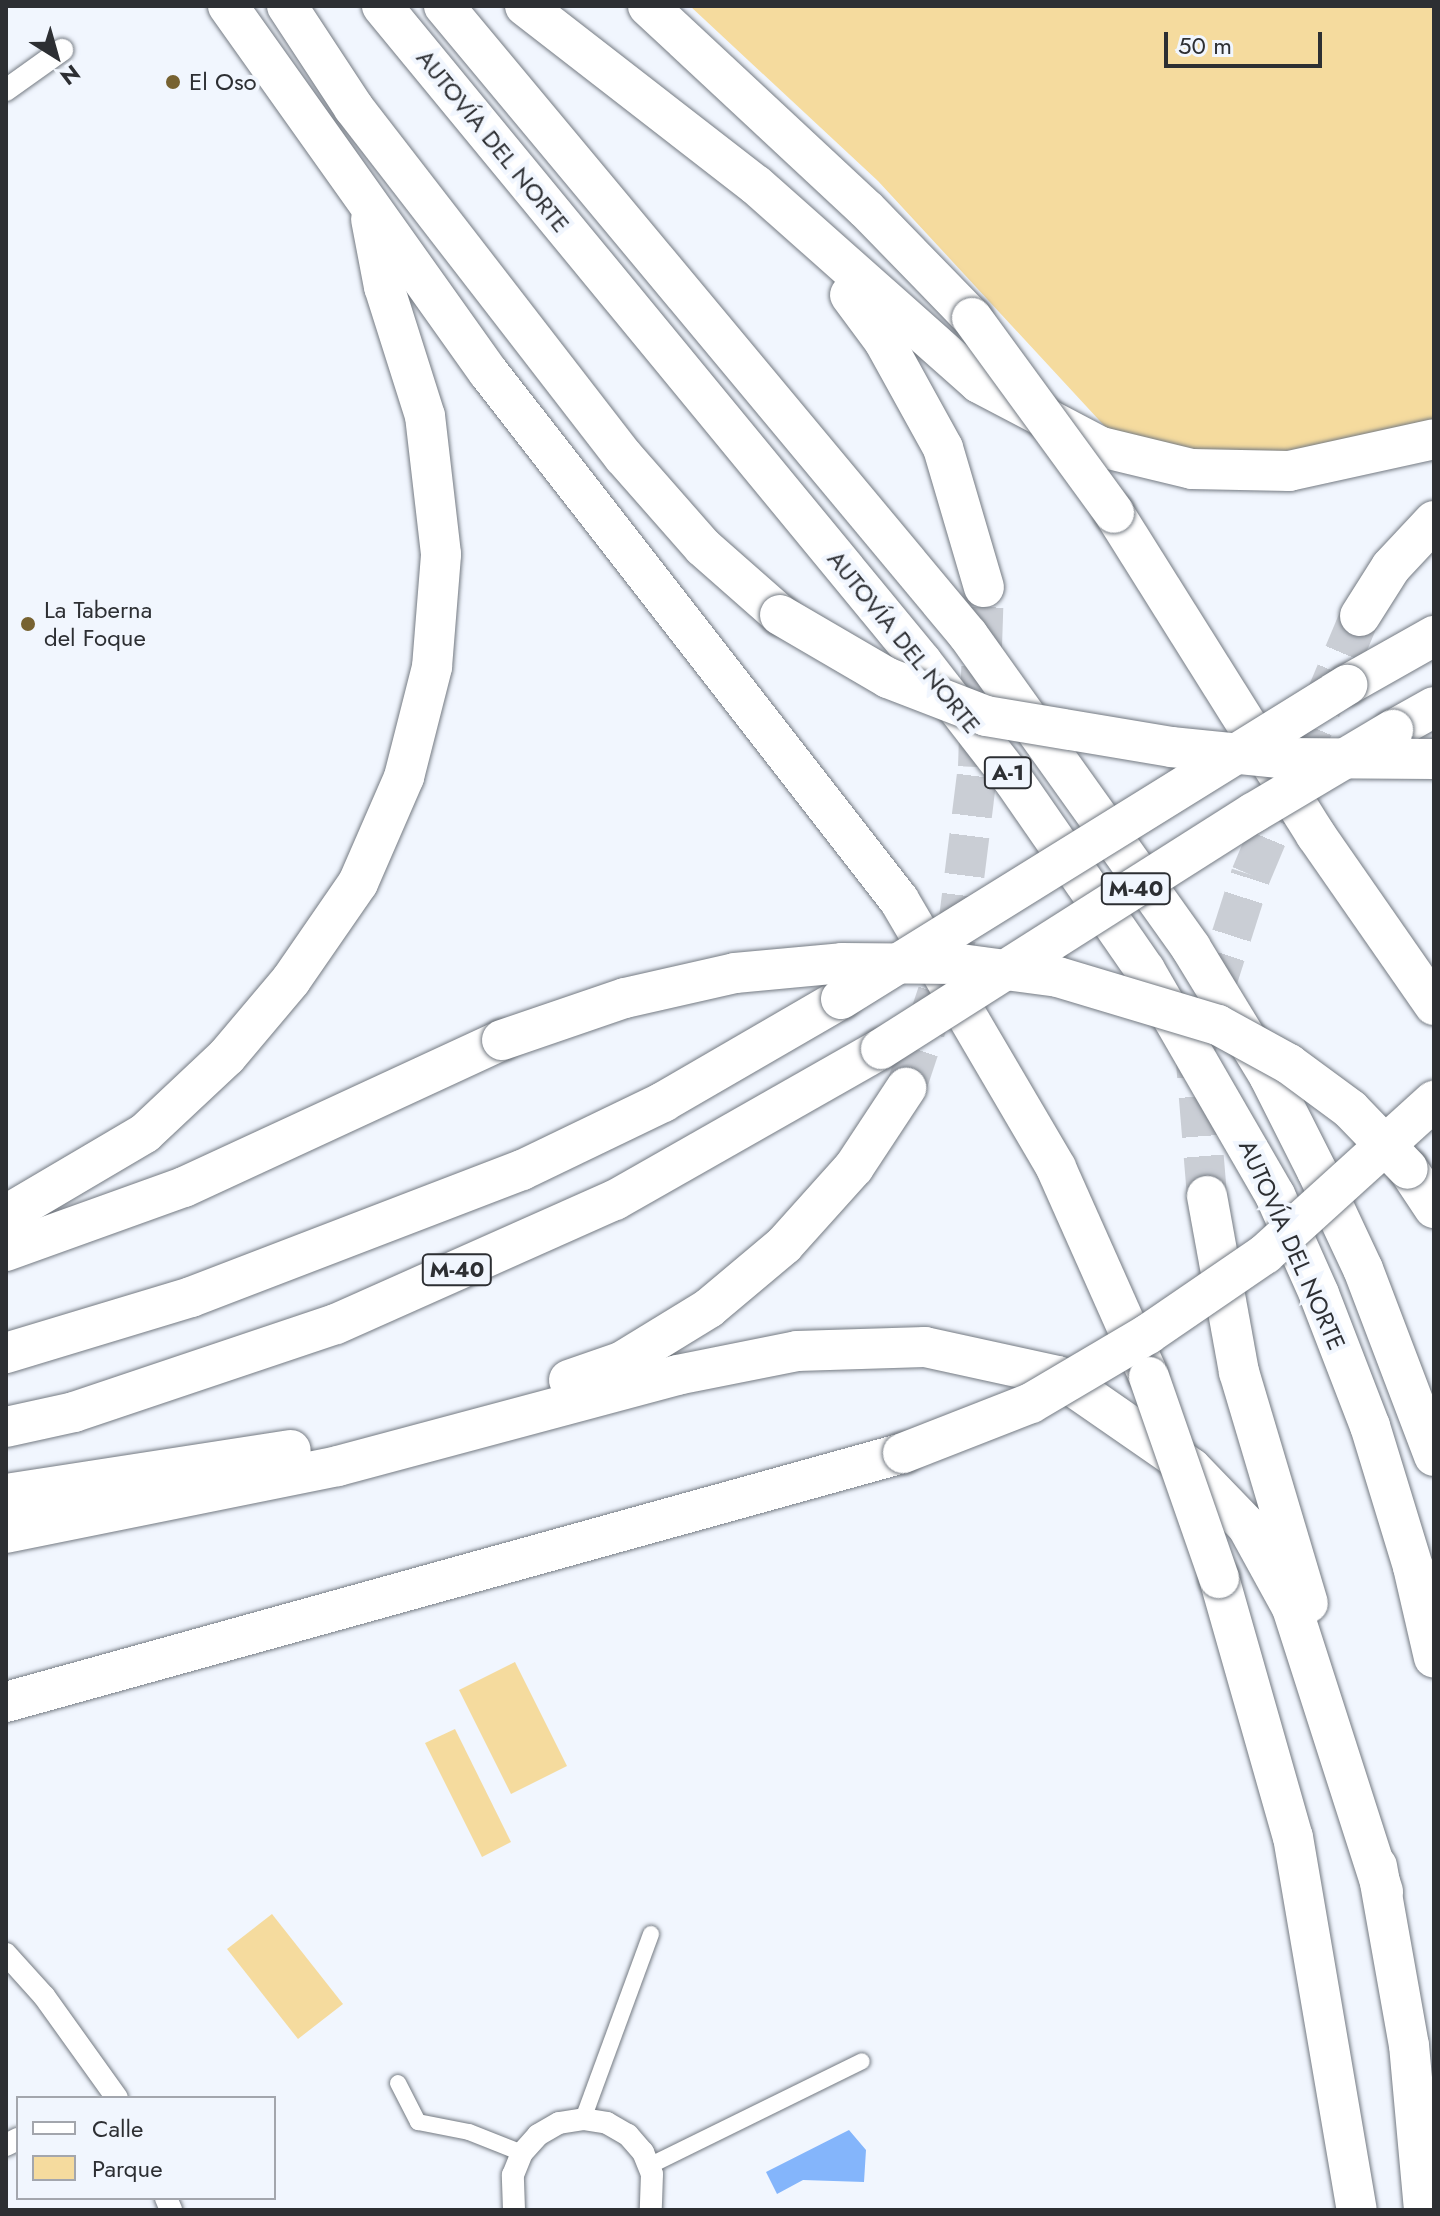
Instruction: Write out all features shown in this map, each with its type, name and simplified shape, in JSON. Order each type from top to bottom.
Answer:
[{"type":"highway","points":[[228,6],[370,211],[899,900],[1056,1168],[1149,1377],[1219,1578],[1293,1837],[1357,2210]]},
{"type":"highway","points":[[287,6],[354,108],[623,456],[703,547],[780,615],[888,678],[986,716],[1171,747],[1279,758],[1434,759]]},
{"type":"highway","name":"AUTOVÍA DEL NORTE","points":[[382,6],[922,662],[1012,778],[1145,970],[1275,1195],[1319,1294],[1370,1426],[1413,1567],[1434,1658]]},
{"type":"highway","name":"AUTOVÍA DEL NORTE","points":[[444,6],[968,635],[1191,948],[1269,1076],[1330,1199],[1374,1297],[1434,1456]]},
{"type":"highway","points":[[525,6],[756,185],[979,383],[1101,447],[1192,469],[1289,471],[1434,439]]},
{"type":"highway","points":[[648,6],[866,209],[972,318],[1114,513],[1316,835],[1434,1005]]},
{"type":"highway","points":[[756,185],[826,262],[884,341],[943,448],[984,587]]},
{"type":"highway","points":[[6,1215],[145,1133],[227,1056],[291,980],[358,883],[404,777],[432,667],[441,554],[425,416],[384,287],[370,211]]},
{"type":"highway","points":[[1360,616],[1391,567],[1434,521]]},
{"type":"highway","name":"M-40","points":[[6,1353],[191,1297],[522,1170],[663,1102],[841,999],[1347,685],[1434,636]]},
{"type":"highway","name":"M-40","points":[[6,1427],[74,1412],[336,1324],[615,1200],[881,1049],[1253,813],[1434,707]]},
{"type":"highway","points":[[6,1251],[184,1187],[502,1040],[625,998],[735,973],[842,963],[931,964],[1058,977],[1218,1025],[1289,1064],[1350,1109],[1408,1169],[1434,1208]]},
{"type":"highway","points":[[6,1494],[339,1442],[500,1404],[621,1362],[709,1308],[784,1245],[854,1167],[906,1088]]},
{"type":"highway","points":[[6,1702],[903,1453],[1031,1403],[1148,1334],[1265,1254],[1434,1101]]},
{"type":"highway","points":[[1207,1196],[1239,1372],[1351,1746],[1383,1892],[1409,2045],[1424,2210]]},
{"type":"highway","points":[[6,1331],[152,1294],[191,1297]]},
{"type":"highway","points":[[6,1533],[338,1466],[677,1375],[797,1351],[925,1347],[1058,1376],[1191,1468],[1247,1526],[1292,1608],[1383,1892]]},
{"type":"highway","points":[[1339,2096],[1341,2210]]},
{"type":"street","points":[[6,90],[62,50]]},
{"type":"street","points":[[583,2119],[651,1934]]},
{"type":"street","points":[[6,1954],[44,1996],[110,2096]]},
{"type":"street","points":[[649,2166],[862,2061]]},
{"type":"street","points":[[398,2083],[418,2122],[469,2132],[522,2153]]},
{"type":"street","points":[[514,2210],[513,2175],[522,2153],[538,2135],[583,2119],[607,2123],[628,2135],[649,2166],[651,2210]]},
{"type":"green space","points":[[690,6],[1434,6],[1434,419],[1379,436],[1279,452],[1194,451],[1111,433],[878,181]]},
{"type":"green space","points":[[515,1662],[567,1766],[511,1794],[459,1690]]},
{"type":"green space","points":[[455,1729],[511,1842],[482,1857],[425,1743]]},
{"type":"green space","points":[[272,1914],[343,2004],[298,2039],[227,1949]]},
{"type":"water","points":[[849,2130],[866,2150],[864,2182],[803,2180],[777,2194],[766,2172]]},
{"type":"tunnel","points":[[906,1088],[957,935],[978,767],[984,587]]},
{"type":"tunnel","points":[[1207,1196],[1195,1050],[1251,875],[1360,616]]},
{"type":"place","name":"El Oso","points":[[173,82]]},
{"type":"place","name":"La Taberna del Foque","points":[[28,624]]}]
